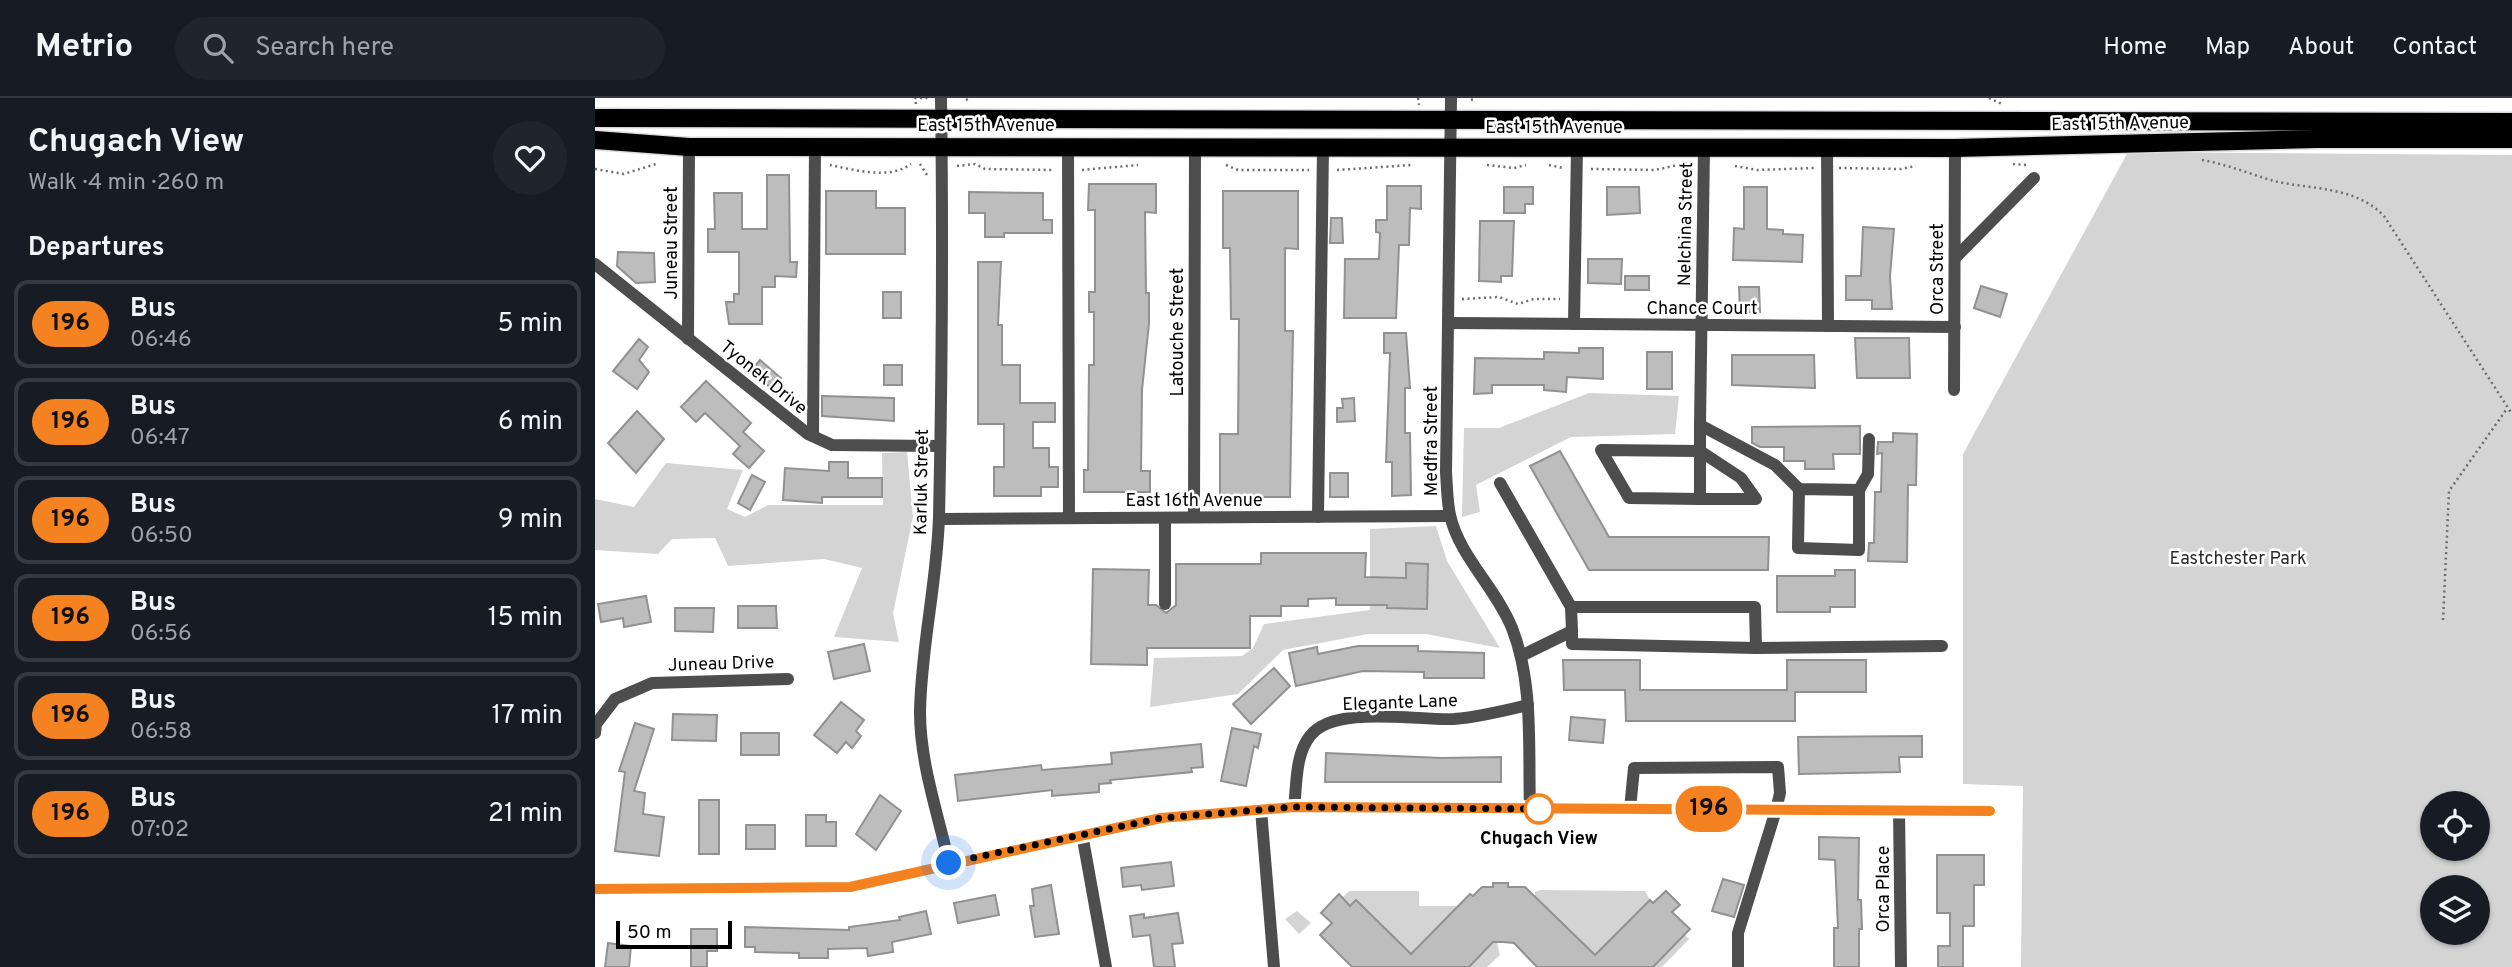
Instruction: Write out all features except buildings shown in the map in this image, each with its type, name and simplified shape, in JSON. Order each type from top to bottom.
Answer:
[{"type":"main road","name":"East 15th Avenue","points":[[595,118],[2512,122]]},
{"type":"main road","name":"East 15th Avenue","points":[[595,140],[689,147],[1704,149],[1955,148],[2316,139],[2512,139]]},
{"type":"street","name":"Karluk Street","points":[[941,98],[939,519],[934,591],[922,661],[920,715],[926,764],[949,863]]},
{"type":"street","name":"Medfra Street","points":[[1451,98],[1446,472],[1450,516],[1463,544],[1512,627],[1521,656],[1528,705],[1529,808]]},
{"type":"street","points":[[813,436],[815,146]]},
{"type":"street","name":"Juneau Street","points":[[688,339],[689,147]]},
{"type":"street","points":[[1067,147],[1069,518]]},
{"type":"street","name":"Latouche Street","points":[[1194,517],[1195,147]]},
{"type":"street","points":[[1318,517],[1323,147]]},
{"type":"street","points":[[1574,324],[1577,148]]},
{"type":"street","points":[[1827,148],[1828,326]]},
{"type":"street","name":"Orca Street","points":[[1954,390],[1955,148]]},
{"type":"street","name":"Nelchina Street","points":[[1700,499],[1704,149]]},
{"type":"street","points":[[1955,258],[2033,178]]},
{"type":"street","name":"Tyonek Drive","points":[[595,264],[813,436],[832,445],[939,446]]},
{"type":"street","name":"Chance Court","points":[[1449,323],[1955,327]]},
{"type":"street","points":[[1700,425],[1775,465],[1799,489],[1859,490]]},
{"type":"street","points":[[1799,489],[1798,548],[1859,550],[1859,490],[1868,474],[1869,439]]},
{"type":"street","points":[[1601,450],[1700,451],[1741,478],[1756,499],[1700,499],[1629,498],[1601,450]]},
{"type":"street","points":[[1500,483],[1571,607],[1571,644],[1756,648],[1943,646]]},
{"type":"street","name":"East 16th Avenue","points":[[939,519],[1450,516]]},
{"type":"street","points":[[1165,518],[1165,604]]},
{"type":"street","points":[[1571,607],[1755,607],[1756,648]]},
{"type":"street","points":[[1521,656],[1572,631]]},
{"type":"street","name":"Juneau Drive","points":[[595,733],[596,724],[615,699],[652,683],[788,678]]},
{"type":"street","name":"Elegante Lane","points":[[1294,807],[1300,753],[1311,733],[1328,723],[1348,717],[1453,719],[1528,705]]},
{"type":"street","points":[[1630,809],[1634,768],[1779,767],[1780,793],[1776,810],[1738,933],[1738,967]]},
{"type":"street","points":[[595,889],[850,887],[1161,818],[1294,807],[1990,811]]},
{"type":"street","points":[[1261,810],[1274,967]]},
{"type":"street","name":"Orca Place","points":[[1899,810],[1901,967]]},
{"type":"street","points":[[1082,834],[1106,967]]},
{"type":"path","points":[[966,100],[971,98]]},
{"type":"path","points":[[595,169],[624,174],[669,160]]},
{"type":"path","points":[[2202,160],[2276,181],[2350,194],[2372,203],[2384,216],[2512,414]]},
{"type":"path","points":[[2009,164],[2032,164]]},
{"type":"path","points":[[1462,299],[1499,298],[1518,304],[1534,299],[1574,298]]},
{"type":"path","points":[[2443,620],[2449,491],[2507,410]]},
{"type":"green space","name":"Eastchester Park","points":[[2128,152],[2512,155],[2512,967],[2021,967],[2023,786],[1963,784],[1963,454]]},
{"type":"green space","points":[[1589,393],[1679,396],[1675,434],[1571,437],[1476,485],[1480,512],[1462,517],[1464,428],[1499,428]]},
{"type":"green space","points":[[907,452],[913,517],[893,613],[899,642],[834,637],[862,568],[824,559],[728,566],[715,538],[672,539],[658,554],[595,550],[595,499],[634,507],[666,463],[743,470],[727,509],[745,517],[768,505],[883,505],[882,453]]},
{"type":"green space","points":[[1436,526],[1447,561],[1500,648],[1426,634],[1368,634],[1283,650],[1238,694],[1150,707],[1154,658],[1242,656],[1253,648],[1264,624],[1370,610],[1370,529]]},
{"type":"green space","points":[[1349,891],[1419,891],[1419,906],[1458,906],[1411,954],[1357,900],[1350,906],[1342,898]]},
{"type":"green space","points":[[1645,891],[1650,900],[1595,955],[1535,897],[1535,892]]},
{"type":"green space","points":[[1297,911],[1311,923],[1299,934],[1285,919]]},
{"type":"green space","points":[[1685,935],[1689,939],[1662,967],[1653,967]]},
{"type":"green space","points":[[1496,939],[1500,955],[1487,967],[1469,967]]},
{"type":"bus line","name":"196","points":[[595,889],[850,887],[1161,818],[1294,807],[1990,811]]},
{"type":"place","name":"Chugach View","points":[[1539,809]]},
{"type":"route","points":[[949,863],[1161,818],[1294,807],[1539,809]]}]
